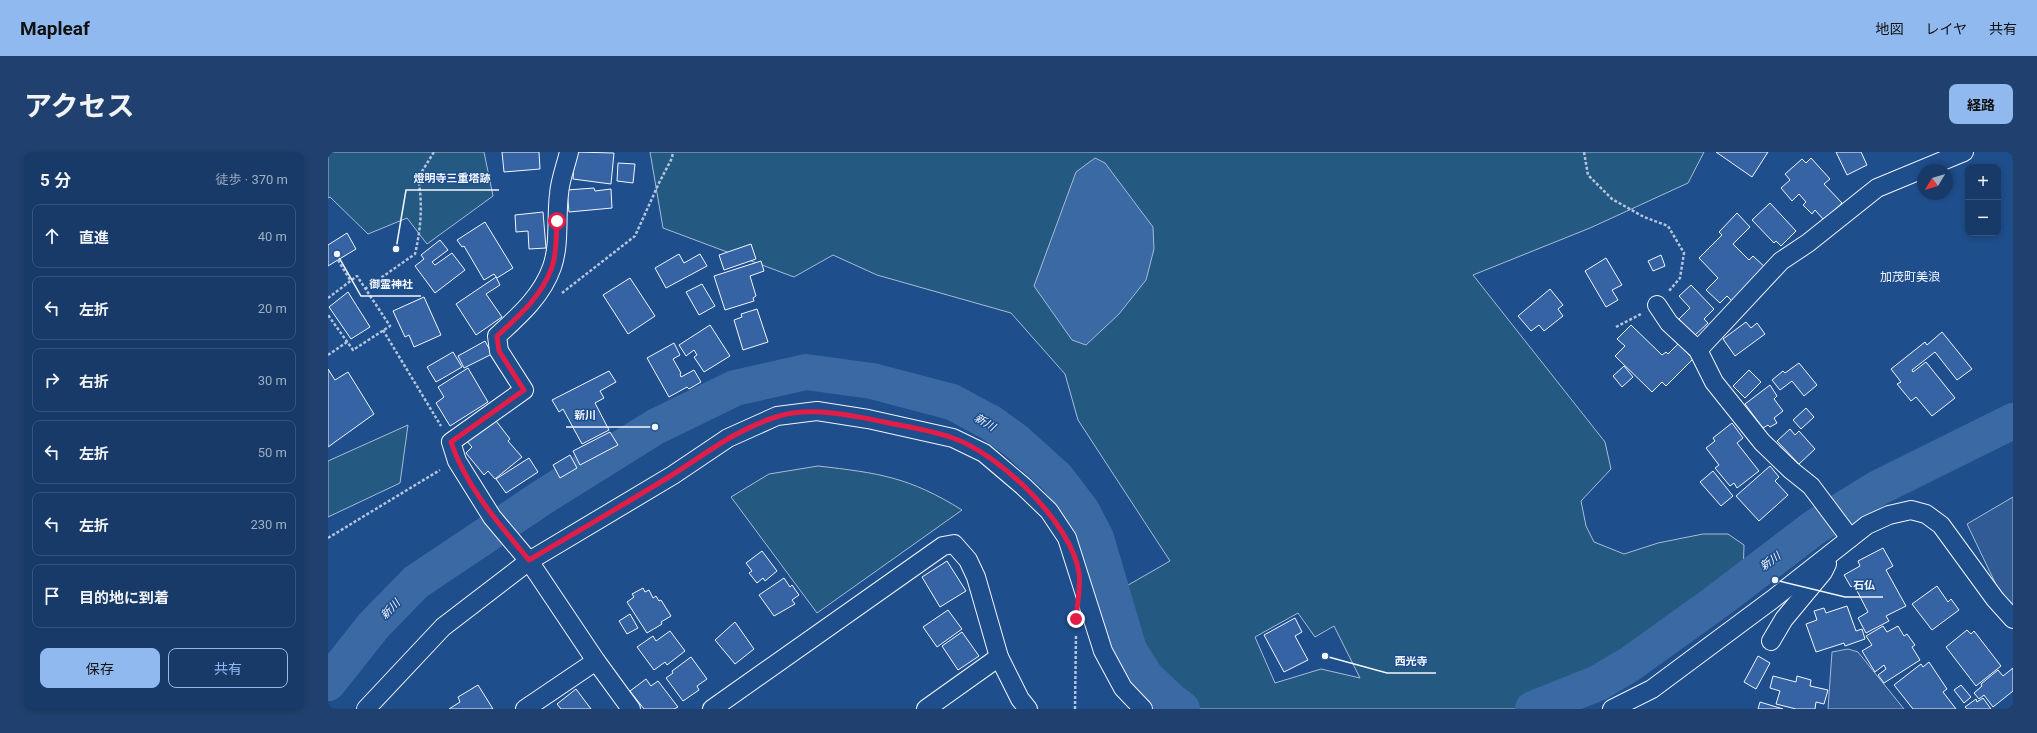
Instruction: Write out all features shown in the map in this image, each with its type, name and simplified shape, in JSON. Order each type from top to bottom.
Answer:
[{"type":"street","points":[[569,152],[559,192],[555,252],[552,267],[541,288],[524,312],[497,336],[499,351],[524,390],[451,442],[457,460],[492,517],[529,560],[596,661],[631,709]]},
{"type":"street","points":[[1698,350],[1781,262],[1808,243],[1878,188],[1964,152]]},
{"type":"street","points":[[1657,305],[1670,323],[1698,350],[1714,382],[1762,442],[1791,470],[1811,486],[1847,535]]},
{"type":"street","points":[[366,709],[443,627],[529,560],[673,475],[728,438],[777,416],[817,411],[868,419],[953,438],[984,453],[1023,486],[1049,511],[1067,538],[1103,651],[1122,688],[1143,709]]},
{"type":"street","points":[[1612,709],[1652,689],[1774,599],[1832,553],[1847,535],[1889,515],[1911,510],[1926,514],[1948,533],[1995,598],[2013,619]]},
{"type":"street","points":[[712,709],[943,546],[954,544],[968,560],[976,577],[999,657],[1020,699],[1028,709]]},
{"type":"street","points":[[1771,641],[1784,619],[1823,572],[1832,553]]},
{"type":"street","points":[[926,709],[999,657]]},
{"type":"street","points":[[525,709],[596,661]]},
{"type":"path","points":[[365,289],[415,254],[421,228],[421,194],[418,178],[434,152]]},
{"type":"path","points":[[558,295],[635,236],[672,158],[673,152]]},
{"type":"path","points":[[1584,152],[1588,175],[1612,199],[1644,217],[1668,226],[1684,253],[1680,278],[1657,305],[1616,327]]},
{"type":"path","points":[[338,260],[350,280]]},
{"type":"path","points":[[328,298],[357,276],[390,326],[353,350],[329,319],[328,315]]},
{"type":"path","points":[[382,330],[451,442]]},
{"type":"path","points":[[328,355],[347,342]]},
{"type":"path","points":[[328,538],[457,460]]},
{"type":"path","points":[[1075,709],[1076,626]]},
{"type":"shaded area","points":[[328,152],[484,152],[493,196],[427,244],[407,218],[368,234],[330,197],[328,198]]},
{"type":"shaded area","points":[[650,152],[1704,152],[1688,183],[1590,228],[1473,275],[1605,442],[1611,469],[1581,501],[1586,526],[1594,542],[1624,554],[1658,543],[1703,534],[1728,534],[1744,545],[1743,577],[1609,671],[1549,699],[1517,709],[1200,709],[1143,652],[1123,588],[1170,561],[1078,420],[1065,374],[1011,313],[877,275],[833,255],[794,277],[663,228]],"holes":[[[1298,613],[1315,637],[1334,626],[1360,678],[1321,669],[1275,683],[1255,637]]]},
{"type":"shaded area","points":[[1095,158],[1105,163],[1153,227],[1154,249],[1146,280],[1119,314],[1086,345],[1072,340],[1034,286],[1076,172]]},
{"type":"shaded area","points":[[408,425],[400,483],[328,517],[328,461]]},
{"type":"shaded area","points":[[818,466],[859,471],[893,478],[926,490],[962,510],[817,613],[731,497],[769,474]]},
{"type":"shaded area","points":[[2013,497],[2013,607],[2001,595],[1967,524]]},
{"type":"shaded area","points":[[1848,649],[1858,652],[1904,709],[1828,709],[1832,652]]},
{"type":"building","points":[[502,152],[539,152],[540,169],[504,172]]},
{"type":"building","points":[[575,152],[614,153],[611,184],[573,179]]},
{"type":"building","points":[[1716,152],[1768,152],[1752,177]]},
{"type":"building","points":[[1836,152],[1861,152],[1867,165],[1847,175]]},
{"type":"building","points":[[1811,158],[1830,179],[1824,184],[1842,203],[1824,220],[1815,210],[1812,214],[1803,205],[1806,202],[1799,194],[1792,201],[1781,188],[1790,180],[1785,174],[1802,159],[1806,163]]},
{"type":"building","points":[[618,163],[635,164],[633,183],[617,181]]},
{"type":"building","points":[[594,188],[595,191],[611,189],[612,208],[569,212],[567,190]]},
{"type":"building","points":[[1770,203],[1796,231],[1781,246],[1776,241],[1774,243],[1752,220]]},
{"type":"building","points":[[543,212],[546,248],[529,249],[528,231],[516,232],[515,215]]},
{"type":"building","points":[[1737,213],[1750,227],[1733,244],[1749,260],[1753,256],[1767,269],[1734,303],[1727,296],[1720,303],[1706,290],[1718,278],[1699,258],[1722,235],[1719,232]]},
{"type":"building","points":[[485,222],[513,268],[497,278],[494,274],[484,280],[464,246],[462,247],[457,240]]},
{"type":"building","points":[[347,233],[356,249],[328,266],[328,245]]},
{"type":"building","points":[[440,240],[448,250],[432,262],[435,265],[452,253],[465,270],[435,293],[415,266],[424,259],[421,255]]},
{"type":"building","points":[[751,244],[756,259],[724,270],[719,255]]},
{"type":"building","points":[[679,254],[684,263],[700,254],[707,266],[666,288],[655,268]]},
{"type":"building","points":[[1661,255],[1665,266],[1653,271],[1648,261]]},
{"type":"building","points":[[1606,258],[1622,285],[1612,290],[1618,300],[1606,307],[1585,271]]},
{"type":"building","points":[[761,261],[764,271],[750,276],[756,296],[753,298],[754,301],[725,310],[714,276]]},
{"type":"building","points":[[496,277],[500,285],[486,294],[502,317],[476,335],[456,304]]},
{"type":"building","points":[[630,278],[655,316],[628,334],[603,295]]},
{"type":"building","points":[[702,284],[715,306],[699,315],[686,292]]},
{"type":"building","points":[[1691,285],[1714,309],[1704,319],[1708,323],[1694,336],[1679,319],[1690,308],[1679,296]]},
{"type":"building","points":[[1550,289],[1563,305],[1558,309],[1563,316],[1544,331],[1539,325],[1531,331],[1518,316]]},
{"type":"building","points":[[348,292],[370,327],[351,339],[329,307]]},
{"type":"building","points":[[424,297],[441,335],[414,347],[409,335],[405,337],[393,311]]},
{"type":"building","points":[[757,309],[768,342],[743,350],[734,320],[742,317],[741,314]]},
{"type":"building","points":[[1746,322],[1751,328],[1757,323],[1765,334],[1735,356],[1723,339]]},
{"type":"building","points":[[710,325],[730,356],[704,372],[694,357],[697,355],[694,350],[686,356],[679,345]]},
{"type":"building","points":[[1631,325],[1662,355],[1666,352],[1668,354],[1678,344],[1693,359],[1666,386],[1662,382],[1652,392],[1615,356],[1625,346],[1617,339]]},
{"type":"building","points":[[1942,332],[1972,369],[1957,380],[1935,352],[1912,370],[1913,372],[1926,362],[1955,398],[1932,416],[1916,397],[1911,401],[1897,384],[1901,382],[1891,369],[1925,342],[1927,345]]},
{"type":"building","points":[[485,341],[492,354],[464,368],[458,356]]},
{"type":"building","points":[[674,343],[680,355],[673,359],[681,373],[681,377],[694,370],[701,382],[689,389],[687,387],[669,397],[647,358]]},
{"type":"building","points":[[453,352],[462,367],[436,382],[427,367]]},
{"type":"building","points":[[1799,363],[1817,385],[1804,396],[1792,381],[1780,390],[1772,380],[1783,371],[1785,373]]},
{"type":"building","points":[[1624,366],[1633,377],[1622,387],[1613,376]]},
{"type":"building","points":[[468,368],[488,402],[450,426],[436,403],[444,397],[438,387]]},
{"type":"building","points":[[328,369],[335,380],[348,372],[374,414],[328,447]]},
{"type":"building","points":[[1749,370],[1761,382],[1745,398],[1733,386]]},
{"type":"building","points":[[609,371],[616,382],[600,391],[604,398],[595,403],[609,430],[582,444],[563,409],[559,412],[552,400]]},
{"type":"building","points":[[1770,385],[1777,396],[1774,399],[1783,411],[1774,418],[1777,423],[1770,427],[1768,425],[1763,428],[1745,404]]},
{"type":"building","points":[[1806,408],[1814,417],[1801,429],[1793,420]]},
{"type":"building","points":[[493,417],[510,439],[508,441],[522,457],[495,479],[488,471],[484,475],[466,453],[472,447],[465,439]]},
{"type":"building","points":[[1732,423],[1743,438],[1737,443],[1759,471],[1737,488],[1734,483],[1730,486],[1715,468],[1719,465],[1706,448],[1715,441],[1713,438]]},
{"type":"building","points":[[1790,429],[1795,435],[1799,431],[1815,449],[1799,464],[1777,441]]},
{"type":"building","points":[[610,432],[618,445],[580,465],[573,451]]},
{"type":"building","points":[[570,455],[577,468],[560,478],[553,465]]},
{"type":"building","points":[[529,458],[538,472],[506,493],[496,479]]},
{"type":"building","points":[[1770,466],[1779,477],[1775,481],[1788,495],[1759,521],[1736,496]]},
{"type":"building","points":[[1713,471],[1733,496],[1721,506],[1700,482]]},
{"type":"building","points":[[1883,548],[1893,566],[1886,570],[1906,606],[1886,616],[1889,621],[1866,633],[1858,618],[1868,612],[1854,585],[1851,587],[1844,575],[1860,566],[1858,561]]},
{"type":"building","points":[[762,551],[777,571],[765,581],[763,578],[757,583],[749,573],[752,571],[746,563]]},
{"type":"building","points":[[947,561],[966,591],[940,607],[922,577]]},
{"type":"building","points":[[784,578],[790,587],[792,585],[799,595],[792,600],[795,604],[774,616],[759,595]]},
{"type":"building","points":[[1937,586],[1948,602],[1951,599],[1959,610],[1932,630],[1912,604]]},
{"type":"building","points":[[643,588],[645,592],[649,590],[653,598],[656,596],[659,601],[661,600],[671,616],[661,622],[662,624],[647,633],[627,602],[634,597],[632,594]]},
{"type":"building","points":[[1847,606],[1856,631],[1862,629],[1865,639],[1845,646],[1844,643],[1816,652],[1806,624],[1817,620],[1814,611],[1824,608],[1826,613]]},
{"type":"building","points":[[948,610],[962,629],[937,647],[923,627]]},
{"type":"building","points":[[630,614],[638,628],[627,634],[619,621]]},
{"type":"building","points":[[1295,618],[1302,632],[1295,636],[1308,660],[1284,672],[1264,635]]},
{"type":"building","points":[[735,622],[754,649],[735,664],[715,640]]},
{"type":"building","points":[[1883,626],[1887,632],[1898,626],[1904,636],[1907,634],[1915,645],[1912,647],[1920,660],[1884,683],[1878,675],[1886,669],[1884,665],[1875,672],[1862,651],[1872,645],[1866,636]]},
{"type":"building","points":[[1967,630],[1971,634],[1974,631],[2001,666],[1976,686],[1946,647]]},
{"type":"building","points":[[670,631],[685,651],[667,665],[665,662],[654,670],[637,647],[653,636],[656,641]]},
{"type":"building","points":[[962,632],[979,656],[958,670],[942,646]]},
{"type":"building","points":[[1758,656],[1770,663],[1756,689],[1744,682]]},
{"type":"building","points":[[691,657],[707,679],[697,686],[699,690],[683,701],[666,678],[673,673],[672,671]]},
{"type":"building","points":[[1929,662],[1947,689],[1943,692],[1956,709],[1913,709],[1894,685],[1921,664],[1923,667]]},
{"type":"building","points":[[2013,668],[2013,691],[1993,707],[1984,695],[1979,699],[1974,693],[1982,686],[1981,684],[1998,670],[2003,676]]},
{"type":"building","points":[[1773,676],[1796,682],[1797,676],[1811,680],[1810,686],[1828,690],[1824,704],[1816,702],[1815,709],[1796,709],[1776,704],[1780,691],[1770,688]]},
{"type":"building","points":[[646,679],[651,686],[658,681],[678,707],[674,709],[644,709],[630,691]]},
{"type":"building","points":[[478,685],[493,709],[449,709],[460,702],[458,697]]},
{"type":"building","points":[[1961,685],[1971,697],[1964,703],[1954,690]]},
{"type":"building","points":[[576,689],[591,709],[561,709],[557,704]]},
{"type":"building","points":[[1983,698],[1991,709],[1967,709],[1965,707],[1976,699],[1977,702]]},
{"type":"building","points":[[1760,702],[1783,709],[1758,709]]},
{"type":"waterway","name":"新川","points":[[328,683],[374,625],[416,582],[546,495],[655,427],[735,388],[806,372],[872,381],[952,402],[991,423],[1016,441],[1057,478],[1082,511],[1096,538],[1129,650],[1146,677],[1170,700],[1182,709]]},
{"type":"waterway","name":"新川","points":[[1533,709],[1598,683],[1630,664],[1715,603],[1815,527],[1878,488],[2013,421]]},
{"type":"place","name":"燈明寺三重塔跡","points":[[396,249]]},
{"type":"place","name":"御霊神社","points":[[337,254]]},
{"type":"place","name":"新川","points":[[655,427]]},
{"type":"place","name":"石仏","points":[[1775,580]]},
{"type":"place","name":"西光寺","points":[[1325,656]]},
{"type":"district","name":"加茂町美浪","points":[[1910,277]]},
{"type":"route","points":[[557,221],[555,252],[552,267],[541,288],[524,312],[497,336],[499,351],[524,390],[451,442],[457,460],[492,517],[529,560],[673,475],[728,438],[777,416],[817,411],[868,419],[953,438],[984,453],[1023,486],[1049,511],[1067,538],[1079,573],[1076,619]]}]
